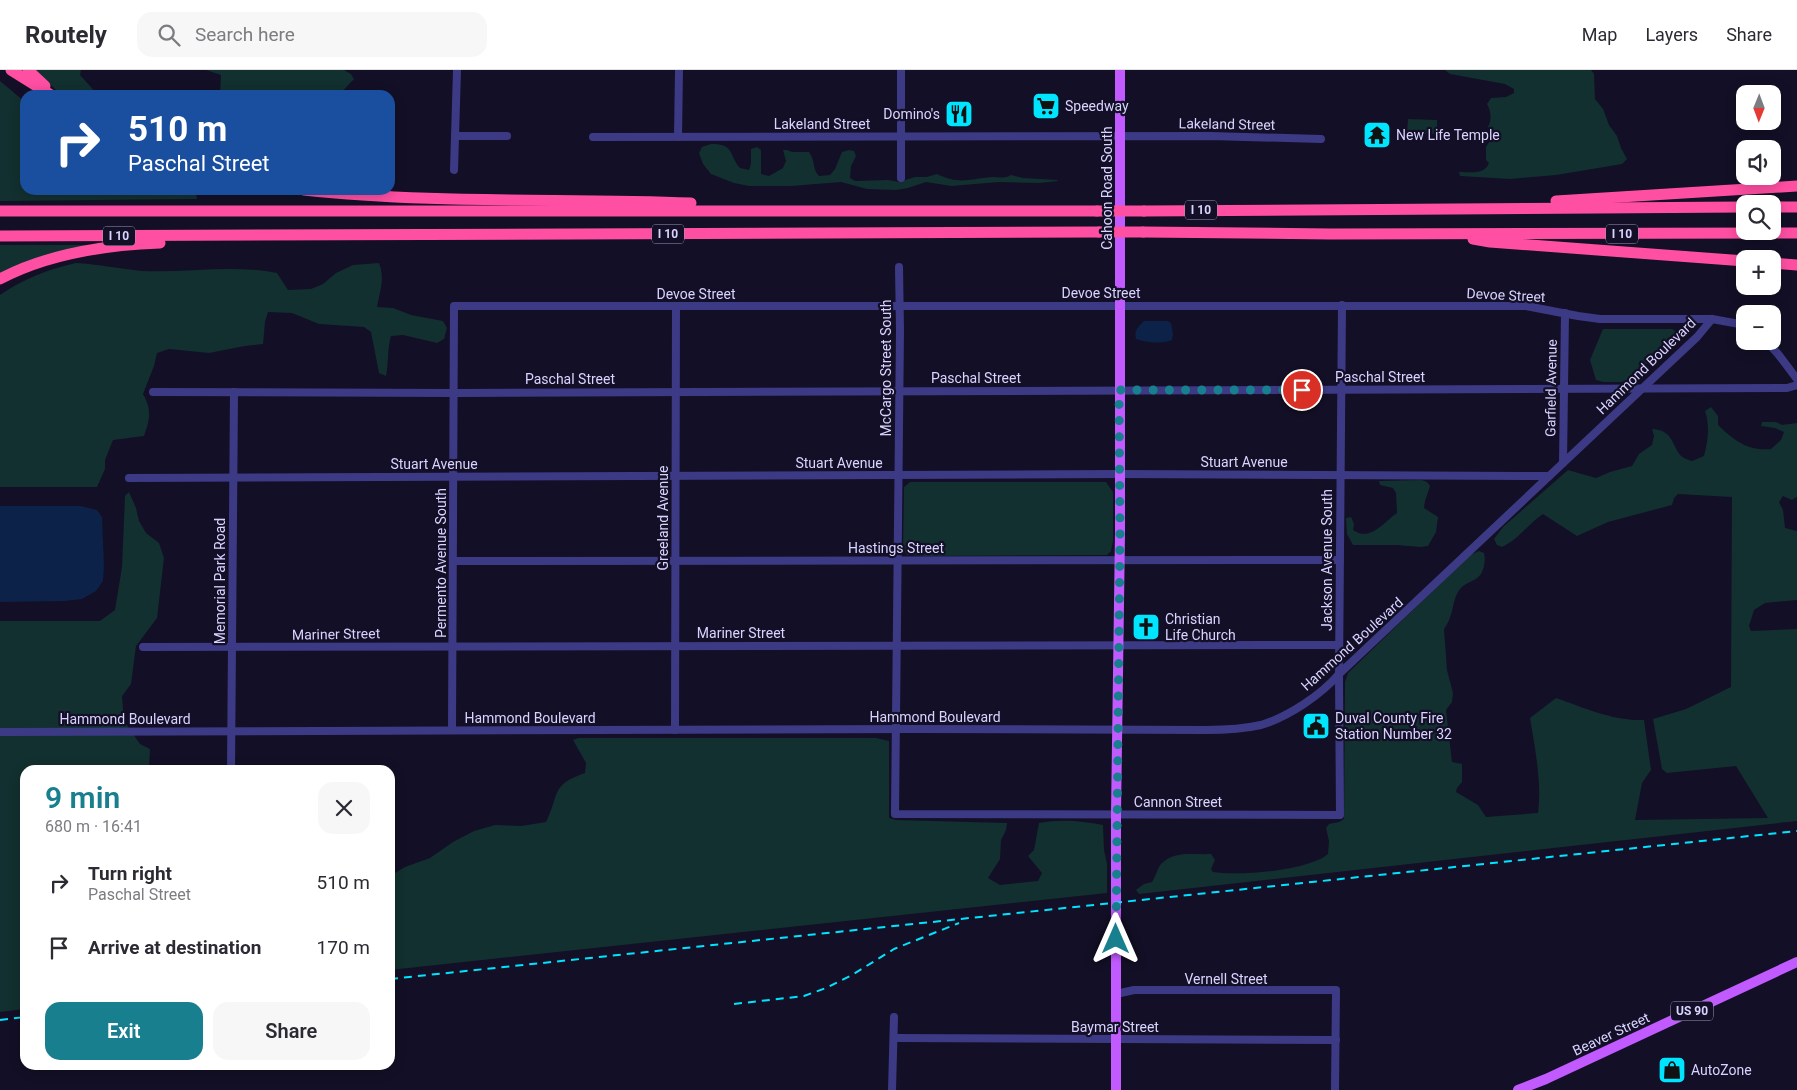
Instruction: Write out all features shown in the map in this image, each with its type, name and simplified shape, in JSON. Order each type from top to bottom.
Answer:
[{"type":"highway","points":[[11,70],[44,90]]},
{"type":"highway","points":[[28,70],[47,90]]},
{"type":"highway","points":[[1457,208],[1797,186]]},
{"type":"highway","points":[[352,195],[407,199],[616,200],[725,204],[754,211]]},
{"type":"highway","name":"I 10","points":[[0,211],[1144,211],[1736,207]]},
{"type":"highway","points":[[1781,207],[1797,207]]},
{"type":"highway","name":"I 10","points":[[0,236],[1099,232],[1797,234]]},
{"type":"highway","points":[[1447,234],[1490,242],[1736,260]]},
{"type":"highway","points":[[0,279],[41,262],[98,248],[135,244],[193,243],[237,236]]},
{"type":"highway","points":[[1781,264],[1797,265]]},
{"type":"main road","name":"Cahoon Road South","points":[[1119,390],[1120,70]]},
{"type":"main road","points":[[1116,1090],[1119,390]]},
{"type":"main road","name":"Beaver Street","points":[[1518,1090],[1546,1079],[1797,962]]},
{"type":"street","points":[[454,170],[457,70]]},
{"type":"street","points":[[678,136],[679,70]]},
{"type":"street","points":[[901,70],[901,178]]},
{"type":"street","points":[[455,136],[507,136]]},
{"type":"street","name":"Lakeland Street","points":[[593,137],[1210,136],[1321,138]]},
{"type":"street","name":"McCargo Street South","points":[[895,814],[899,267]]},
{"type":"street","name":"Jackson Avenue South","points":[[1340,815],[1339,644],[1342,305]]},
{"type":"street","name":"Devoe Street","points":[[454,306],[1526,306],[1600,319],[1712,319],[1736,323]]},
{"type":"street","name":"Permento Avenue South","points":[[452,730],[454,306]]},
{"type":"street","name":"Greeland Avenue","points":[[675,730],[676,306]]},
{"type":"street","name":"Garfield Avenue","points":[[1563,462],[1565,313]]},
{"type":"street","name":"Hammond Boulevard","points":[[0,732],[896,729],[1224,730],[1261,724],[1272,721],[1304,704],[1330,684],[1696,337],[1712,319]]},
{"type":"street","points":[[1774,350],[1797,379]]},
{"type":"street","name":"Paschal Street","points":[[154,392],[454,393],[1641,389],[1787,388],[1797,384]]},
{"type":"street","name":"Memorial Park Road","points":[[232,765],[234,392]]},
{"type":"street","name":"Stuart Avenue","points":[[129,478],[1119,474],[1549,476]]},
{"type":"street","name":"Hastings Street","points":[[453,561],[1340,560]]},
{"type":"street","name":"Mariner Street","points":[[142,647],[1339,644]]},
{"type":"street","name":"Cannon Street","points":[[895,814],[1340,815]]},
{"type":"street","name":"Vernell Street","points":[[1116,994],[1134,990],[1336,990],[1336,1040]]},
{"type":"street","points":[[892,1090],[894,1017]]},
{"type":"street","name":"Baymar Street","points":[[894,1038],[1336,1040]]},
{"type":"street","points":[[1335,1090],[1336,1040]]},
{"type":"green space","points":[[36,70],[81,70],[80,75],[94,90],[56,90]]},
{"type":"green space","points":[[206,70],[344,70],[351,74],[354,79],[344,90],[220,90],[221,75]]},
{"type":"green space","points":[[1445,70],[1591,70],[1594,74],[1595,99],[1603,109],[1609,125],[1617,136],[1627,159],[1622,164],[1556,175],[1510,179],[1460,176],[1459,172],[1476,172],[1487,167],[1489,163],[1486,160],[1486,147],[1491,139],[1488,127],[1490,116],[1487,104],[1491,98],[1506,97],[1514,93],[1514,89],[1505,84],[1450,74]]},
{"type":"green space","points":[[0,81],[20,98],[20,195],[196,195],[197,199],[0,201]]},
{"type":"green space","points":[[1408,119],[1437,120],[1437,134],[1407,133]]},
{"type":"green space","points":[[719,144],[728,148],[740,168],[749,170],[751,149],[757,147],[761,150],[761,174],[769,176],[783,168],[786,161],[783,150],[809,152],[813,159],[815,171],[819,176],[830,175],[835,169],[842,152],[849,150],[854,151],[856,156],[851,166],[850,178],[855,181],[888,180],[899,182],[915,177],[927,177],[937,174],[958,180],[1011,175],[1058,181],[1039,183],[999,182],[951,186],[926,182],[896,190],[867,189],[841,182],[791,186],[749,186],[734,183],[711,174],[703,164],[699,153],[702,147]]},
{"type":"green space","points":[[0,245],[89,245],[0,276]]},
{"type":"green space","points":[[76,263],[142,271],[260,270],[277,273],[288,290],[311,289],[323,284],[336,273],[353,265],[379,263],[382,279],[377,307],[393,308],[411,315],[443,321],[447,328],[444,339],[437,343],[403,335],[391,336],[386,376],[379,373],[371,332],[364,327],[319,324],[292,313],[268,312],[263,344],[209,353],[169,349],[157,353],[143,394],[149,410],[148,425],[144,436],[113,440],[105,460],[105,469],[97,487],[0,487],[0,295],[36,275]]},
{"type":"green space","points":[[1603,329],[1672,329],[1677,332],[1676,337],[1627,382],[1603,382],[1596,380],[1590,360]]},
{"type":"green space","points":[[1711,407],[1718,416],[1718,425],[1730,436],[1748,447],[1771,449],[1781,440],[1784,432],[1775,428],[1761,426],[1762,422],[1776,422],[1782,425],[1797,423],[1797,497],[1792,500],[1783,496],[1779,502],[1783,510],[1785,528],[1797,531],[1797,600],[1765,603],[1754,610],[1749,626],[1751,631],[1797,629],[1797,821],[1139,894],[1136,890],[1144,884],[1152,882],[1161,864],[1178,855],[1211,854],[1215,860],[1211,869],[1213,872],[1256,873],[1305,865],[1328,854],[1329,841],[1326,828],[1329,824],[1344,819],[1345,682],[1348,673],[1470,555],[1479,551],[1484,553],[1485,563],[1483,570],[1479,576],[1460,589],[1444,629],[1447,670],[1453,693],[1452,702],[1446,710],[1452,762],[1462,764],[1462,782],[1456,792],[1478,805],[1486,817],[1538,813],[1539,777],[1530,718],[1556,698],[1610,716],[1644,720],[1651,770],[1642,783],[1635,820],[1768,818],[1736,766],[1667,773],[1662,769],[1653,719],[1686,709],[1731,687],[1732,497],[1678,494],[1674,498],[1672,505],[1608,522],[1577,536],[1543,514],[1508,544],[1502,547],[1497,545],[1494,539],[1503,527],[1568,470],[1596,478],[1632,466],[1639,454],[1652,445],[1654,436],[1652,429],[1659,430],[1668,435],[1681,456],[1692,461],[1704,456],[1708,434],[1708,422],[1705,411]]},
{"type":"green space","points":[[1422,480],[1430,486],[1424,508],[1438,517],[1436,532],[1428,546],[1353,545],[1347,534],[1346,518],[1351,517],[1354,524],[1353,530],[1365,534],[1376,530],[1397,513],[1396,493],[1393,488],[1380,485],[1379,481]]},
{"type":"green space","points":[[910,482],[1106,482],[1113,492],[1113,541],[1111,551],[1107,555],[907,555],[903,549],[904,487]]},
{"type":"green space","points":[[129,492],[139,521],[146,533],[159,543],[164,558],[157,618],[136,646],[131,684],[122,696],[124,721],[140,744],[150,749],[149,765],[20,765],[20,1010],[0,1012],[0,621],[100,621],[115,610],[122,567],[125,496]]},
{"type":"green space","points":[[578,738],[876,738],[889,741],[889,818],[896,820],[1007,823],[1001,840],[1000,859],[988,878],[1000,885],[1038,881],[1042,873],[1028,856],[1034,850],[1039,823],[1071,821],[1103,825],[1104,850],[1107,864],[1107,893],[395,969],[395,873],[405,867],[430,858],[453,842],[474,831],[495,825],[521,826],[546,822],[561,786],[574,777],[585,773],[586,763],[573,740]]},
{"type":"water","points":[[1144,321],[1167,321],[1171,323],[1172,340],[1154,342],[1136,339],[1136,331]]},
{"type":"water","points":[[0,506],[81,506],[97,510],[102,517],[104,566],[103,581],[96,591],[82,599],[65,601],[0,602]]},
{"type":"railway","points":[[395,978],[1797,831]]},
{"type":"railway","points":[[734,1004],[804,996],[852,975],[894,949],[959,923]]},
{"type":"railway","points":[[0,1020],[20,1018]]},
{"type":"place","name":"Speedway","points":[[1046,106]]},
{"type":"place","name":"Domino's","points":[[959,114]]},
{"type":"place","name":"New Life Temple","points":[[1377,135]]},
{"type":"place","name":"Christian Life Church","points":[[1146,627]]},
{"type":"place","name":"Duval County Fire Station Number 32","points":[[1316,726]]},
{"type":"place","name":"AutoZone","points":[[1672,1070]]},
{"type":"route","points":[[1116,939],[1120,533],[1119,390],[1302,390]]}]
